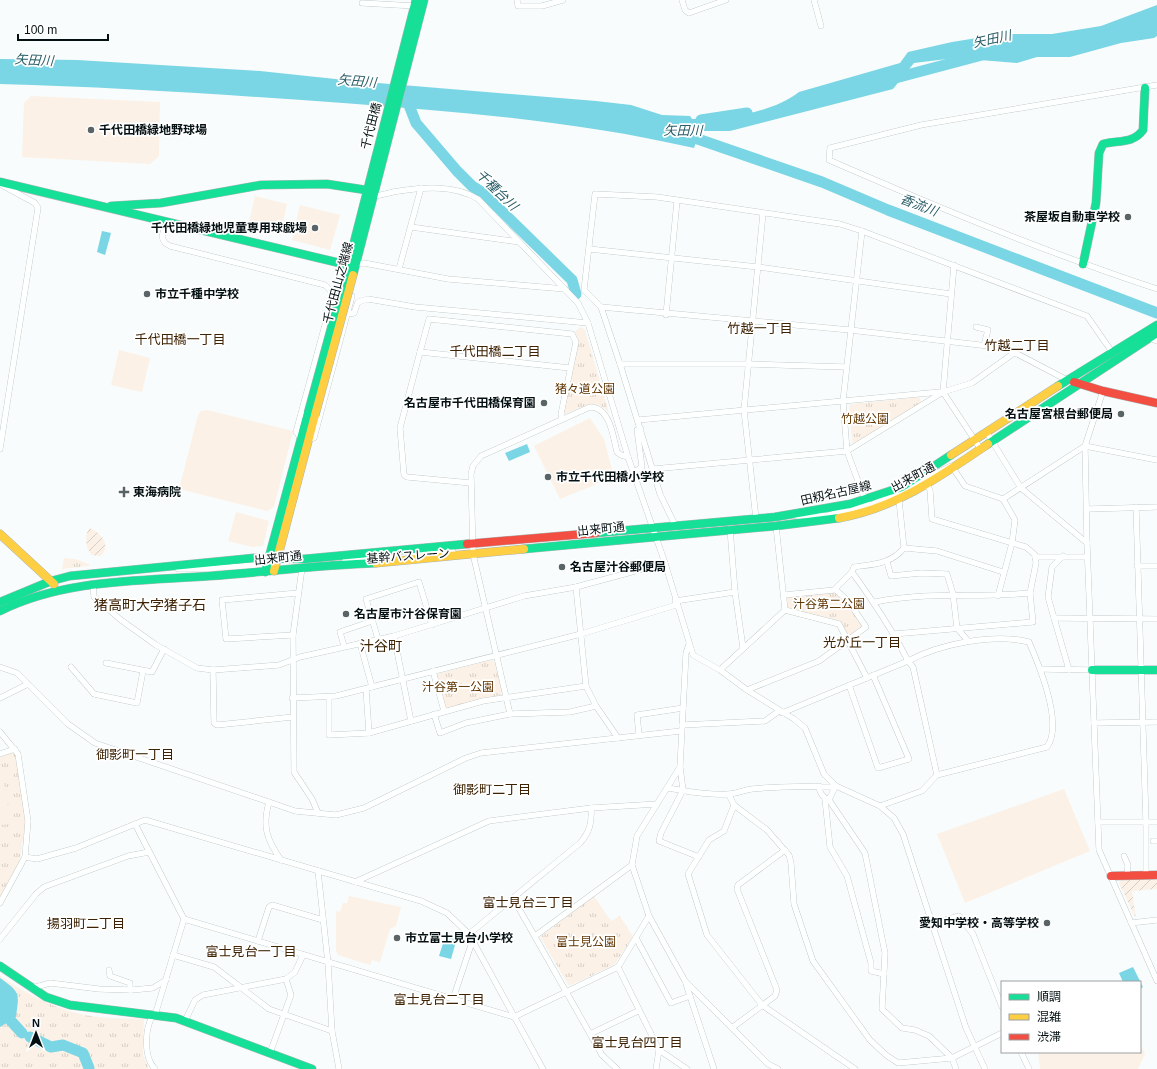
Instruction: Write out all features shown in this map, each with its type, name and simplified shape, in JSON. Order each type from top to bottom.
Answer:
[{"type":"main road","name":"千代田山之端線","points":[[271,565],[349,274],[373,197],[424,0]]},
{"type":"main road","name":"千代田橋","points":[[367,186],[416,3]]},
{"type":"main road","points":[[1083,264],[1096,203],[1099,153],[1103,144],[1109,142],[1136,140],[1140,136],[1143,130],[1145,88]]},
{"type":"main road","points":[[0,183],[352,265]]},
{"type":"main road","points":[[90,205],[135,206],[161,203],[261,185],[327,184],[367,186]]},
{"type":"main road","name":"千代田山之端線","points":[[352,265],[367,186]]},
{"type":"main road","name":"出来町通","points":[[0,611],[59,589],[271,565],[304,559],[473,550],[498,552],[730,529],[775,522],[833,519],[846,516],[898,492],[1067,380],[1112,352],[1156,328]]},
{"type":"main road","name":"出来町通","points":[[898,492],[927,485],[1077,383],[1149,338],[1156,328]]},
{"type":"main road","points":[[1067,380],[1103,391],[1157,403]]},
{"type":"main road","name":"田籾名古屋線","points":[[775,522],[826,510],[867,506],[898,492]]},
{"type":"main road","name":"出来町通","points":[[0,602],[51,581],[70,576],[155,569],[271,565],[302,568],[320,565],[378,564],[473,550],[674,525],[756,519],[775,522]]},
{"type":"main road","points":[[0,534],[59,589]]},
{"type":"main road","points":[[1092,670],[1157,670]]},
{"type":"main road","points":[[1111,876],[1157,875]]},
{"type":"main road","points":[[0,966],[46,997],[70,1005],[176,1018],[312,1069]]},
{"type":"street","points":[[517,0],[518,6],[542,6],[563,0]]},
{"type":"street","points":[[682,0],[685,10],[688,12],[726,0]]},
{"type":"street","points":[[814,0],[821,26]]},
{"type":"street","points":[[362,3],[416,3]]},
{"type":"street","points":[[1157,85],[921,125],[830,148],[828,160],[929,204],[1083,264],[1157,289]]},
{"type":"street","points":[[0,183],[35,203],[38,208],[0,449]]},
{"type":"street","points":[[367,186],[373,197],[422,188],[454,190],[471,195],[478,199],[578,303],[588,323],[628,457],[665,563],[693,655],[720,670],[747,690],[805,728],[824,774],[835,786],[880,806],[894,818],[903,834],[974,1048],[985,1069]]},
{"type":"street","points":[[399,269],[422,188]]},
{"type":"street","points":[[674,525],[660,494],[641,428],[601,307],[584,290],[595,194],[657,197],[840,224],[954,265],[1087,316],[1112,352]]},
{"type":"street","points":[[666,314],[673,258],[677,201]]},
{"type":"street","points":[[134,214],[131,210],[135,206]]},
{"type":"street","points":[[756,519],[744,410],[763,213]]},
{"type":"street","points":[[166,221],[162,237],[164,243],[170,246],[325,285],[331,291],[352,296],[314,438],[305,439],[296,432],[332,298],[331,291]]},
{"type":"street","points":[[411,227],[519,242]]},
{"type":"street","points":[[862,231],[843,401],[847,451],[867,506]]},
{"type":"street","points":[[589,249],[856,280],[951,294]]},
{"type":"street","points":[[352,265],[364,263],[448,279],[565,289]]},
{"type":"street","points":[[954,265],[946,341],[943,392],[980,448]]},
{"type":"street","points":[[348,314],[354,313],[358,302],[368,298],[416,307],[588,323]]},
{"type":"street","points":[[601,307],[666,314],[752,320],[1006,348],[1067,380]]},
{"type":"street","points":[[471,483],[407,477],[404,475],[400,428],[429,319],[572,334],[576,342],[561,414],[562,419]]},
{"type":"street","points":[[976,327],[988,330],[984,345]]},
{"type":"street","points":[[1149,338],[1157,341]]},
{"type":"street","points":[[420,352],[570,368]]},
{"type":"street","points":[[638,420],[943,392],[972,383],[1014,353]]},
{"type":"street","points":[[620,364],[749,364],[846,367]]},
{"type":"street","points":[[1103,391],[1085,446],[1088,509],[1087,557],[1099,850],[1157,981]]},
{"type":"street","points":[[653,469],[847,451],[943,392]]},
{"type":"street","points":[[510,714],[473,550],[471,483],[473,466],[481,456],[590,407],[600,409],[607,418],[617,452],[628,457]]},
{"type":"street","points":[[634,472],[642,467],[637,430],[641,428]]},
{"type":"street","points":[[987,433],[1021,488],[1087,543]]},
{"type":"street","points":[[1003,499],[1085,446],[1157,460]]},
{"type":"street","points":[[784,595],[835,589],[852,572],[854,568],[887,562],[897,557],[904,548],[898,492],[970,455]]},
{"type":"street","points":[[953,468],[965,486],[1003,499],[1015,520],[1012,543],[1003,572],[998,596]]},
{"type":"street","points":[[894,634],[1033,622],[1030,593],[1035,557],[1026,547],[932,519],[930,490],[927,485]]},
{"type":"street","points":[[1136,507],[1146,822],[1146,875]]},
{"type":"street","points":[[1088,509],[1157,507]]},
{"type":"street","points":[[775,522],[785,610]]},
{"type":"street","points":[[730,529],[735,592],[743,648]]},
{"type":"street","points":[[904,548],[937,551],[1003,572]]},
{"type":"street","points":[[1064,556],[1052,568],[1048,591],[1069,670]]},
{"type":"street","points":[[1035,557],[1087,557]]},
{"type":"street","points":[[887,562],[891,576],[921,573],[947,574],[953,594],[957,628],[968,642]]},
{"type":"street","points":[[93,585],[94,597],[121,620],[164,649],[196,668],[213,670],[279,665],[344,646],[394,636],[486,609],[524,596],[576,587],[665,563]]},
{"type":"street","points":[[1137,566],[1157,566]]},
{"type":"street","points":[[302,568],[293,635],[292,660],[294,772],[316,806],[318,813]]},
{"type":"street","points":[[852,572],[875,602],[908,661],[913,667],[937,775]]},
{"type":"street","points":[[378,639],[366,599],[419,582],[432,625]]},
{"type":"street","points":[[576,587],[586,686],[596,706],[618,738]]},
{"type":"street","points":[[747,690],[819,661],[866,627],[849,602],[835,589]]},
{"type":"street","points":[[292,698],[329,697],[369,688],[581,634],[676,603],[735,592]]},
{"type":"street","points":[[293,635],[226,639],[222,600],[298,593]]},
{"type":"street","points":[[875,602],[899,597],[953,594],[998,596],[1030,593]]},
{"type":"street","points":[[785,610],[839,624],[867,678]]},
{"type":"street","points":[[720,670],[785,610]]},
{"type":"street","points":[[1054,618],[1157,619]]},
{"type":"street","points":[[344,646],[340,632],[372,621]]},
{"type":"street","points":[[394,636],[411,721]]},
{"type":"street","points":[[0,667],[17,673],[68,724],[94,743],[295,810],[336,815],[364,808],[466,758],[481,753],[618,738],[681,728],[765,721],[781,712],[867,678],[921,654],[968,642],[1015,638],[1029,642],[1041,669],[1053,722],[1052,741],[1047,747],[937,775],[922,791],[880,806]]},
{"type":"street","points":[[360,643],[369,688],[369,733]]},
{"type":"street","points":[[689,644],[686,652],[681,728],[680,767],[683,790],[661,833],[659,841],[698,857]]},
{"type":"street","points":[[106,663],[152,672],[164,649]]},
{"type":"street","points":[[71,667],[94,694],[137,702],[144,671]]},
{"type":"street","points":[[1041,669],[1092,670]]},
{"type":"street","points":[[213,670],[214,722],[217,725],[293,717]]},
{"type":"street","points":[[433,671],[444,711]]},
{"type":"street","points":[[849,685],[878,768],[909,759],[873,675]]},
{"type":"street","points":[[0,698],[28,684]]},
{"type":"street","points":[[329,697],[329,735],[369,733],[444,711],[506,697],[586,686]]},
{"type":"street","points":[[434,714],[440,733],[466,723],[510,714],[570,712],[596,706]]},
{"type":"street","points":[[639,735],[636,715],[683,708]]},
{"type":"street","points":[[1094,723],[1157,722]]},
{"type":"street","points":[[0,732],[15,748],[18,754],[28,811],[25,857],[0,903]]},
{"type":"street","points":[[0,754],[15,748]]},
{"type":"street","points":[[680,767],[637,836],[632,865],[649,916],[685,981],[714,1069]]},
{"type":"street","points":[[819,786],[819,790],[865,853],[885,953],[882,1009],[902,1028],[915,1030],[929,1036],[952,1058],[956,1069]]},
{"type":"street","points":[[667,788],[729,794],[750,789],[771,787],[835,786]]},
{"type":"street","points":[[835,786],[827,800],[830,847],[847,876],[871,963],[871,971],[884,974]]},
{"type":"street","points":[[729,794],[734,805],[768,830],[789,855],[794,904],[813,961],[870,1040],[898,1063],[952,1058],[1001,1034]]},
{"type":"street","points":[[269,802],[266,819],[267,835],[270,843],[282,860]]},
{"type":"street","points":[[355,882],[489,821],[591,808],[657,804]]},
{"type":"street","points":[[734,805],[724,831],[709,840],[688,874],[707,935],[762,1005],[855,1069]]},
{"type":"street","points":[[469,934],[580,843],[588,834],[592,820],[591,808]]},
{"type":"street","points":[[25,857],[37,859],[76,848],[145,820],[421,901],[447,913],[469,934],[543,1069]]},
{"type":"street","points":[[1098,822],[1157,822]]},
{"type":"street","points":[[135,824],[184,919],[156,1012],[152,1016],[148,1034],[147,1056],[155,1069]]},
{"type":"street","points":[[733,1027],[775,996],[777,990],[737,889],[738,885],[785,850]]},
{"type":"street","points":[[0,939],[36,894],[44,887],[128,856],[149,852]]},
{"type":"street","points":[[1124,856],[1128,865],[1127,876]]},
{"type":"street","points":[[535,936],[632,865]]},
{"type":"street","points":[[318,871],[328,963],[332,1031],[339,1069]]},
{"type":"street","points":[[513,898],[602,1055],[617,1069]]},
{"type":"street","points":[[258,941],[269,907],[272,905],[323,920]]},
{"type":"street","points":[[184,919],[514,1017],[618,967],[649,916]]},
{"type":"street","points":[[932,924],[959,916],[974,934],[1001,1004]]},
{"type":"street","points":[[1131,923],[1157,920]]},
{"type":"street","points":[[636,938],[671,1004],[690,996]]},
{"type":"street","points":[[453,999],[471,945],[474,943]]},
{"type":"street","points":[[173,955],[214,967],[269,1009],[332,1031]]},
{"type":"street","points":[[185,1022],[195,1000],[203,995],[286,979],[295,972],[303,955]]},
{"type":"street","points":[[618,967],[638,1011],[659,1050],[687,1069]]},
{"type":"street","points":[[109,970],[110,976],[130,983],[130,990]]},
{"type":"street","points":[[270,1053],[291,995],[286,979]]},
{"type":"street","points":[[32,988],[50,983],[99,990],[130,990],[153,988],[166,980]]},
{"type":"street","points":[[685,981],[733,1027],[769,1066],[778,1069]]},
{"type":"street","points":[[590,1034],[638,1011]]},
{"type":"street","points":[[656,1069],[659,1050]]},
{"type":"street","points":[[1021,1053],[1029,1069]]},
{"type":"green space","name":"千代田橋緑地野球場","points":[[31,96],[160,102],[159,156],[150,164],[22,157],[24,103]]},
{"type":"green space","points":[[255,196],[287,204],[280,235],[248,227]]},
{"type":"green space","name":"千代田橋緑地児童専用球戯場","points":[[300,205],[340,215],[330,250],[292,240]]},
{"type":"green space","name":"猪々道公園","points":[[581,327],[585,330],[609,413],[599,405],[594,404],[583,406],[566,414],[564,412],[578,341],[574,332]]},
{"type":"green space","points":[[119,350],[150,358],[142,392],[111,385]]},
{"type":"green space","name":"竹越公園","points":[[920,397],[921,403],[855,444],[852,442],[849,406],[851,404]]},
{"type":"green space","points":[[207,410],[293,431],[274,507],[267,511],[179,489],[198,415],[201,411]]},
{"type":"green space","points":[[590,418],[604,439],[614,477],[560,499],[534,446]]},
{"type":"green space","points":[[236,512],[269,521],[263,546],[252,547],[228,541]]},
{"type":"green space","points":[[89,528],[97,532],[104,540],[104,552],[100,556],[92,555],[88,550],[86,539]]},
{"type":"green space","points":[[64,558],[75,559],[89,564],[89,566],[62,569]]},
{"type":"green space","name":"汁谷第二公園","points":[[833,589],[848,603],[863,625],[863,627],[850,635],[847,634],[840,621],[788,608],[786,598]]},
{"type":"green space","name":"汁谷第一公園","points":[[491,660],[494,661],[502,692],[500,695],[447,708],[445,707],[436,676],[437,674]]},
{"type":"green space","points":[[11,753],[16,754],[26,824],[19,862],[0,898],[0,757]]},
{"type":"green space","points":[[0,777],[3,777],[11,824],[0,825]]},
{"type":"green space","points":[[1064,789],[1090,851],[965,903],[937,834]]},
{"type":"green space","points":[[1122,879],[1157,879],[1157,889],[1132,891],[1136,919],[1119,883]]},
{"type":"green space","points":[[349,896],[401,907],[396,926],[390,929],[380,962],[372,960],[370,965],[338,955],[336,950],[336,911],[340,912],[343,903],[347,903]]},
{"type":"green space","name":"富士見公園","points":[[594,896],[611,921],[620,916],[633,937],[614,965],[569,986],[540,937]]},
{"type":"green space","points":[[0,976],[43,1001],[79,1014],[110,1018],[144,1019],[143,1055],[149,1069],[0,1069]]},
{"type":"green space","points":[[1141,1045],[1145,1054],[1138,1069],[1040,1069],[1038,1053],[1141,1053]]},
{"type":"water","name":"矢田川","points":[[1157,5],[1157,36],[1154,38],[1121,43],[1070,57],[1037,57],[1017,63],[955,58],[914,63],[893,89],[730,131],[700,131],[694,148],[563,124],[476,114],[343,103],[172,92],[0,84],[0,59],[77,60],[260,71],[354,81],[596,101],[631,105],[662,115],[690,116],[692,119],[734,116],[762,110],[788,99],[799,92],[900,63],[908,52],[952,42],[1002,34],[1052,34],[1101,26]]},
{"type":"water","points":[[102,231],[111,233],[105,255],[97,252]]},
{"type":"water","points":[[527,444],[530,452],[509,461],[505,453]]},
{"type":"water","points":[[446,934],[457,938],[451,959],[439,956]]},
{"type":"water","points":[[1133,967],[1140,981],[1123,981],[1119,973]]},
{"type":"water","points":[[0,978],[15,991],[18,998],[18,1003],[16,1017],[0,1027]]},
{"type":"waterway","name":"矢田川","points":[[888,80],[982,55]]},
{"type":"waterway","name":"千種台川","points":[[407,100],[416,123],[457,171],[472,186],[483,193],[572,280],[576,294]]},
{"type":"waterway","name":"矢田川","points":[[701,120],[747,113]]},
{"type":"waterway","name":"香流川","points":[[686,132],[689,136],[822,182],[888,210],[1157,313]]},
{"type":"waterway","points":[[11,1021],[22,1033]]},
{"type":"waterway","points":[[30,1037],[51,1047],[63,1045],[83,1053],[89,1068]]},
{"type":"traffic: fast","points":[[347,270],[416,0]]},
{"type":"traffic: fast","points":[[353,275],[424,0]]},
{"type":"traffic: fast","points":[[1083,264],[1096,203],[1099,153],[1103,144],[1130,140],[1135,138],[1143,130],[1145,88]]},
{"type":"traffic: fast","points":[[0,182],[348,265]]},
{"type":"traffic: fast","points":[[111,206],[161,203],[261,185],[327,184],[366,190]]},
{"type":"traffic: fast","points":[[308,413],[346,274]]},
{"type":"traffic: fast","points":[[1058,386],[1157,325]]},
{"type":"traffic: fast","points":[[988,444],[1157,333]]},
{"type":"traffic: fast","points":[[265,572],[308,413]]},
{"type":"traffic: fast","points":[[596,533],[775,517],[850,504],[902,487],[951,455]]},
{"type":"traffic: fast","points":[[524,549],[776,526],[839,518]]},
{"type":"traffic: fast","points":[[0,602],[51,581],[70,576],[254,558],[304,559],[467,544]]},
{"type":"traffic: fast","points":[[0,611],[50,593],[103,583],[376,563]]},
{"type":"traffic: fast","points":[[1092,670],[1157,670]]},
{"type":"traffic: fast","points":[[0,966],[46,997],[70,1005],[176,1018],[312,1069]]},
{"type":"traffic: slow","points":[[315,415],[353,275]]},
{"type":"traffic: slow","points":[[951,455],[1058,386]]},
{"type":"traffic: slow","points":[[274,571],[315,415]]},
{"type":"traffic: slow","points":[[839,518],[880,507],[899,499],[953,468],[988,444]]},
{"type":"traffic: slow","points":[[0,534],[54,584]]},
{"type":"traffic: slow","points":[[376,563],[524,549]]},
{"type":"traffic: jam","points":[[1074,382],[1103,391],[1157,403]]},
{"type":"traffic: jam","points":[[467,544],[596,533]]},
{"type":"traffic: jam","points":[[1111,876],[1157,875]]},
{"type":"place","name":"千代田橋緑地野球場","points":[[91,130]]},
{"type":"place","name":"茶屋坂自動車学校","points":[[1128,217]]},
{"type":"place","name":"千代田橋緑地児童専用球戯場","points":[[315,228]]},
{"type":"place","name":"市立千種中学校","points":[[147,294]]},
{"type":"place","name":"名古屋市千代田橋保育園","points":[[544,403]]},
{"type":"place","name":"名古屋宮根台郵便局","points":[[1121,414]]},
{"type":"place","name":"市立千代田橋小学校","points":[[548,477]]},
{"type":"place","name":"東海病院","points":[[124,492]]},
{"type":"place","name":"名古屋汁谷郵便局","points":[[562,567]]},
{"type":"place","name":"名古屋市汁谷保育園","points":[[346,614]]},
{"type":"place","name":"愛知中学校・高等学校","points":[[1047,923]]},
{"type":"place","name":"市立富士見台小学校","points":[[397,938]]},
{"type":"district","name":"竹越一丁目","points":[[760,328]]},
{"type":"district","name":"千代田橋一丁目","points":[[180,339]]},
{"type":"district","name":"竹越二丁目","points":[[1017,345]]},
{"type":"district","name":"千代田橋二丁目","points":[[495,351]]},
{"type":"district","name":"猪高町大字猪子石","points":[[150,605]]},
{"type":"district","name":"光が丘一丁目","points":[[862,642]]},
{"type":"district","name":"汁谷町","points":[[381,646]]},
{"type":"district","name":"御影町一丁目","points":[[135,754]]},
{"type":"district","name":"御影町二丁目","points":[[492,789]]},
{"type":"district","name":"富士見台三丁目","points":[[528,902]]},
{"type":"district","name":"揚羽町二丁目","points":[[86,923]]},
{"type":"district","name":"富士見台一丁目","points":[[251,951]]},
{"type":"district","name":"富士見台二丁目","points":[[439,999]]},
{"type":"district","name":"富士見台四丁目","points":[[637,1042]]}]
